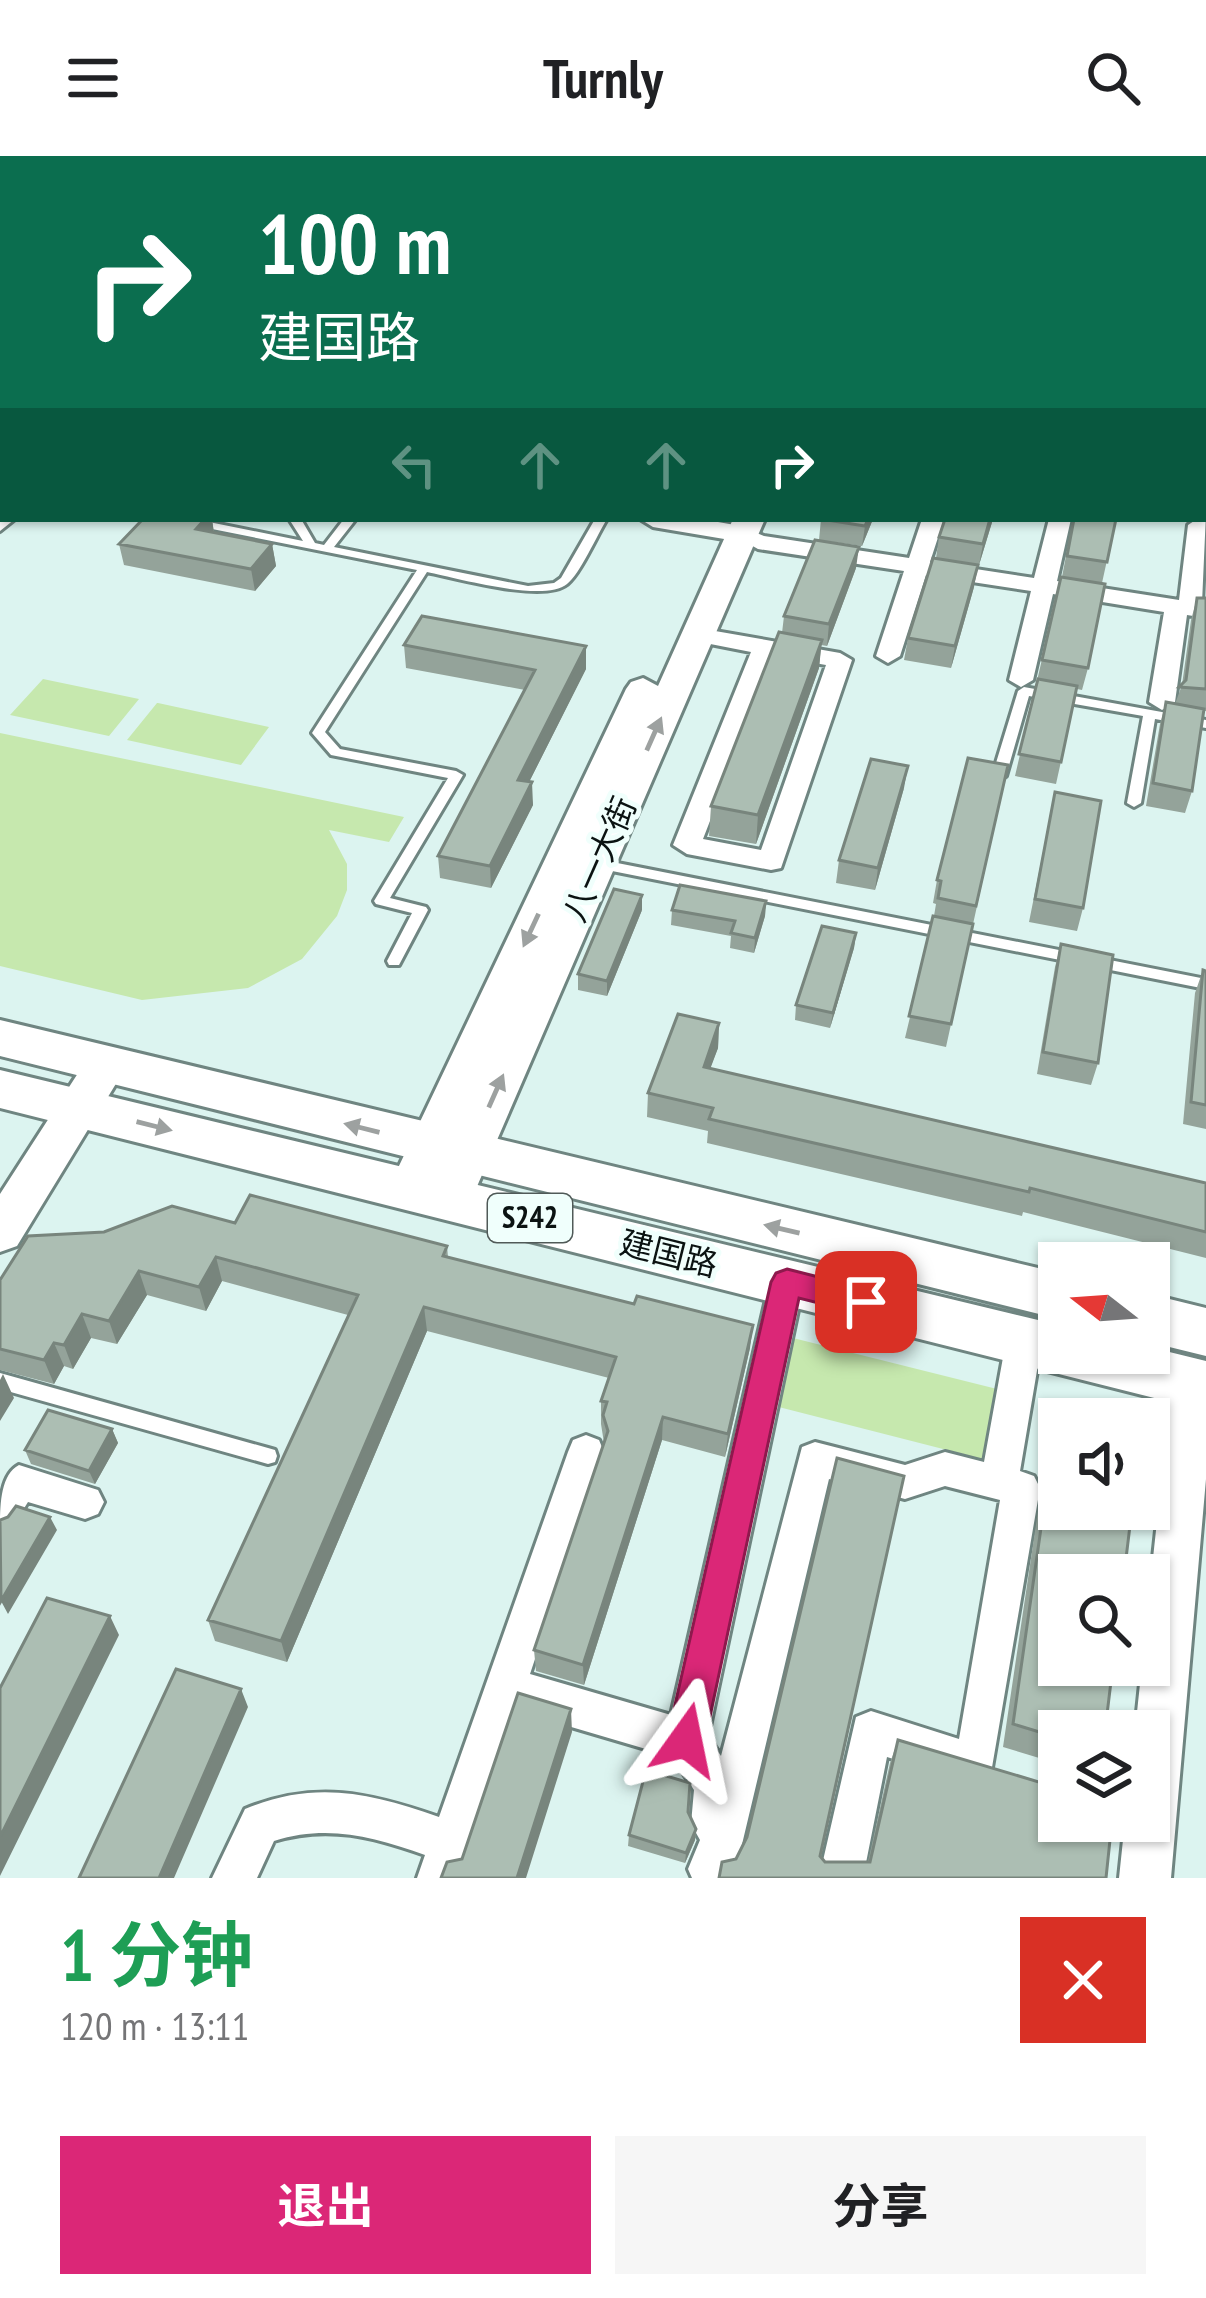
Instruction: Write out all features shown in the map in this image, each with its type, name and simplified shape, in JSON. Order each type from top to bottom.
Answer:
[{"type":"main road","name":"八一大街","points":[[581,861],[698,635],[732,525]]},
{"type":"main road","name":"八一大街","points":[[440,1171],[732,525]]},
{"type":"main road","name":"建国路","points":[[0,1039],[92,1086],[440,1171],[1038,1292]]},
{"type":"main road","name":"建国路","points":[[0,1089],[92,1086]]},
{"type":"main road","points":[[0,1233],[92,1086]]},
{"type":"main road","name":"建国路","points":[[440,1171],[787,1282],[1038,1345]]},
{"type":"street","points":[[692,522],[732,525],[758,542],[1190,609]]},
{"type":"street","points":[[888,656],[932,522]]},
{"type":"street","points":[[1021,680],[1059,522]]},
{"type":"street","points":[[1156,708],[1190,609],[1198,525],[1203,522]]},
{"type":"street","points":[[698,635],[840,660],[771,861],[687,845],[765,647]]},
{"type":"street","points":[[686,1740],[787,1282]]},
{"type":"street","points":[[1159,1710],[1191,1350]]},
{"type":"street","points":[[999,1482],[1042,1374]]},
{"type":"street","points":[[234,1878],[260,1824],[296,1810],[350,1809],[445,1860],[586,1452]]},
{"type":"street","points":[[709,1874],[815,1459],[905,1482],[946,1468],[1021,1487],[975,1763]]},
{"type":"street","points":[[0,1514],[20,1482],[86,1502]]},
{"type":"street","points":[[505,1687],[686,1740],[715,1785],[709,1874]]},
{"type":"street","points":[[841,1878],[872,1732],[1017,1776]]},
{"type":"street","points":[[1145,1878],[1148,1842]]},
{"type":"lane","points":[[192,522],[528,589],[566,580],[599,522]]},
{"type":"lane","points":[[298,522],[319,548]]},
{"type":"lane","points":[[319,548],[347,522]]},
{"type":"lane","points":[[394,961],[421,910],[381,901],[456,775],[336,752],[318,734],[423,570]]},
{"type":"lane","points":[[999,776],[1024,691],[1156,708],[1206,724]]},
{"type":"lane","points":[[1134,803],[1156,708]]},
{"type":"lane","points":[[581,861],[1206,984]]},
{"type":"lane","points":[[0,1381],[268,1456]]},
{"type":"green space","points":[[43,679],[139,699],[109,736],[10,715]]},
{"type":"green space","points":[[157,703],[269,727],[241,765],[127,740]]},
{"type":"green space","points":[[0,733],[404,817],[389,842],[329,830],[347,864],[347,890],[337,916],[302,959],[248,988],[142,1000],[0,966]]},
{"type":"green space","points":[[785,1336],[1001,1390],[990,1461],[767,1404]]},
{"type":"building","points":[[140,522],[202,522],[196,529],[272,544],[251,569],[119,544]]},
{"type":"building","points":[[944,522],[989,522],[983,544],[939,537]]},
{"type":"building","points":[[1073,522],[1115,522],[1107,562],[1067,556]]},
{"type":"building","points":[[815,540],[859,547],[829,624],[784,616]]},
{"type":"building","points":[[933,558],[978,565],[955,646],[908,638]]},
{"type":"building","points":[[1061,577],[1105,584],[1088,668],[1042,660]]},
{"type":"building","points":[[1197,598],[1206,598],[1206,689],[1179,687],[1186,680]]},
{"type":"building","points":[[422,616],[586,646],[518,780],[532,782],[490,866],[438,856],[535,670],[404,645]]},
{"type":"building","points":[[779,632],[822,640],[758,815],[711,806]]},
{"type":"building","points":[[1038,679],[1077,686],[1061,762],[1019,754]]},
{"type":"building","points":[[1166,702],[1204,709],[1192,791],[1153,783]]},
{"type":"building","points":[[968,758],[1008,765],[976,906],[938,898],[941,881],[937,880]]},
{"type":"building","points":[[871,759],[908,766],[878,868],[839,860]]},
{"type":"building","points":[[1055,792],[1101,801],[1083,908],[1035,899]]},
{"type":"building","points":[[680,885],[766,901],[755,938],[731,933],[735,921],[672,910]]},
{"type":"building","points":[[614,889],[642,895],[607,981],[578,974]]},
{"type":"building","points":[[933,916],[973,924],[951,1024],[909,1016]]},
{"type":"building","points":[[822,926],[856,933],[833,1013],[796,1005]]},
{"type":"building","points":[[1061,944],[1113,955],[1098,1063],[1043,1052]]},
{"type":"building","points":[[1206,971],[1206,1105],[1191,1102]]},
{"type":"building","points":[[678,1014],[719,1023],[704,1067],[1206,1183],[1206,1232],[1030,1188],[1029,1192],[709,1119],[713,1108],[648,1093]]},
{"type":"building","points":[[250,1195],[447,1246],[443,1256],[634,1304],[637,1296],[753,1325],[728,1434],[663,1417],[583,1665],[534,1650],[608,1431],[603,1415],[607,1402],[601,1401],[616,1357],[424,1307],[281,1641],[208,1620],[358,1295],[216,1257],[199,1287],[139,1271],[109,1321],[82,1314],[64,1345],[54,1343],[44,1360],[0,1349],[0,1280],[28,1236],[104,1232],[172,1206],[235,1223]]},
{"type":"building","points":[[48,1410],[112,1429],[89,1471],[25,1450]]},
{"type":"building","points":[[837,1458],[904,1476],[820,1856],[825,1862],[870,1862],[898,1740],[1038,1782],[1038,1842],[1110,1842],[1106,1878],[719,1878],[722,1862],[736,1859],[747,1837]]},
{"type":"building","points":[[16,1506],[50,1517],[1,1601],[0,1520]]},
{"type":"building","points":[[1041,1530],[1129,1530],[1127,1554],[1038,1554],[1038,1686],[1110,1686],[1108,1710],[1038,1710],[1038,1732],[1013,1724]]},
{"type":"building","points":[[47,1598],[110,1616],[0,1837],[0,1688]]},
{"type":"building","points":[[176,1669],[241,1689],[159,1878],[79,1878]]},
{"type":"building","points":[[518,1693],[571,1709],[517,1878],[441,1878],[447,1862],[462,1859]]},
{"type":"building","points":[[646,1770],[690,1783],[688,1812],[696,1829],[686,1853],[629,1835]]},
{"type":"route","points":[[686,1740],[787,1282],[866,1302]]}]
